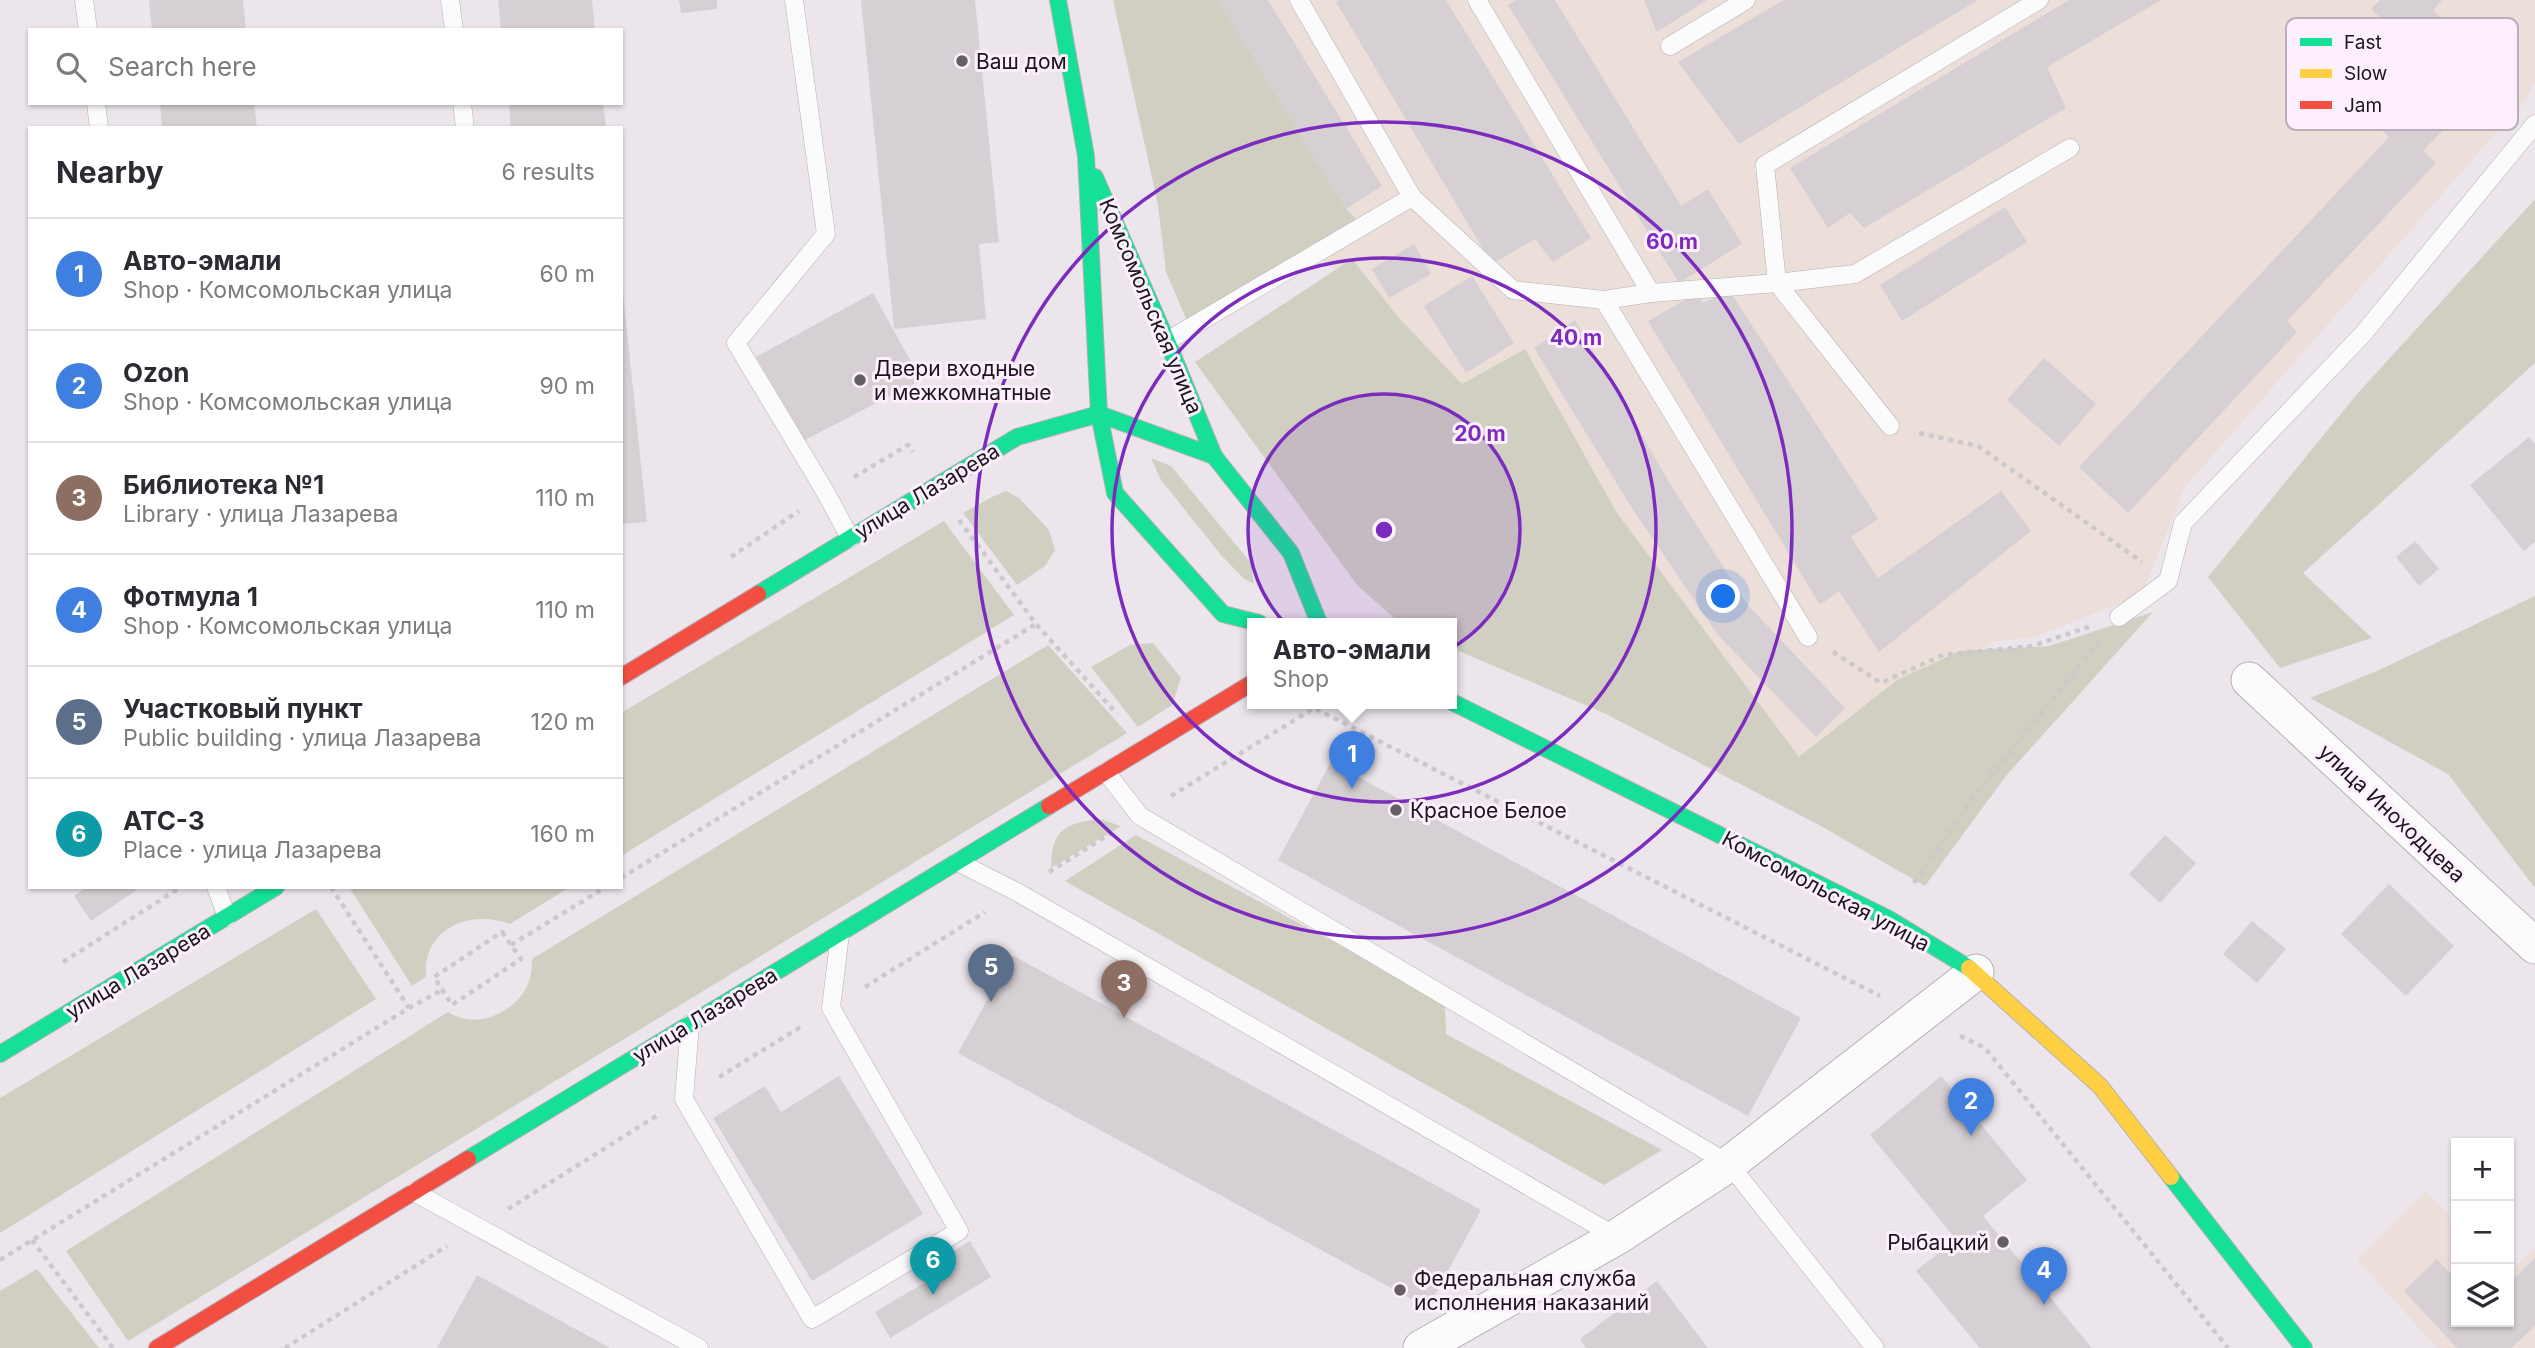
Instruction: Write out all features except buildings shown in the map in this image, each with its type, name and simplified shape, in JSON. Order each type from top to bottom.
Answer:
[{"type":"main road","name":"Комсомольская улица","points":[[1058,0],[1086,156],[1099,414],[1115,493],[1223,614],[1247,620]]},
{"type":"main road","name":"Комсомольская улица","points":[[1086,156],[1214,456],[1291,554],[1317,618]]},
{"type":"main road","name":"улица Лазарева","points":[[623,676],[1017,437],[1099,414]]},
{"type":"main road","name":"Комсомольская улица","points":[[1099,414],[1214,456]]},
{"type":"main road","name":"улица Лазарева","points":[[166,1346],[414,1192],[1247,686]]},
{"type":"main road","name":"Комсомольская улица","points":[[1457,704],[1889,919],[1976,972],[2100,1086],[2305,1348]]},
{"type":"main road","name":"улица Лазарева","points":[[0,1055],[273,889]]},
{"type":"street","name":"улица Иноходцева","points":[[2249,680],[2535,946]]},
{"type":"street","points":[[1421,1348],[1617,1237],[1729,1164],[1976,972]]},
{"type":"lane","points":[[84,0],[88,28]]},
{"type":"lane","points":[[450,0],[454,28]]},
{"type":"lane","points":[[794,0],[826,234],[736,343],[827,493],[850,538]]},
{"type":"lane","points":[[1299,0],[1412,197],[1513,290],[1604,300],[1651,293],[1855,274],[2070,148]]},
{"type":"lane","points":[[1477,0],[1651,293]]},
{"type":"lane","points":[[1670,46],[1746,0]]},
{"type":"lane","points":[[1890,426],[1777,283],[1765,165],[2039,0]]},
{"type":"lane","points":[[96,105],[99,126]]},
{"type":"lane","points":[[462,105],[465,126]]},
{"type":"lane","points":[[2119,617],[2168,581],[2183,523],[2363,334],[2535,124]]},
{"type":"lane","points":[[1167,341],[1412,197]]},
{"type":"lane","points":[[1604,300],[1808,637]]},
{"type":"lane","points":[[1106,772],[1140,816],[1729,1164],[1875,1348]]},
{"type":"lane","points":[[958,862],[1017,892],[1617,1237]]},
{"type":"lane","points":[[217,889],[226,917]]},
{"type":"lane","points":[[690,1024],[684,1099],[812,1319],[959,1231],[831,1008],[840,934]]},
{"type":"lane","points":[[414,1192],[699,1348]]},
{"type":"path","points":[[1890,426],[1978,446],[2168,581]]},
{"type":"path","points":[[1808,637],[1881,683],[1943,655],[2032,646],[2119,617]]},
{"type":"path","points":[[1889,919],[1973,798],[2119,617]]},
{"type":"path","points":[[623,877],[1036,624],[1147,748],[1178,792]]},
{"type":"path","points":[[285,1348],[1312,709]]},
{"type":"path","points":[[1316,709],[1985,1048],[2228,1348]]},
{"type":"path","points":[[57,966],[178,889]]},
{"type":"path","points":[[332,889],[409,1008]]},
{"type":"path","points":[[511,945],[603,889]]},
{"type":"path","points":[[502,932],[521,959],[452,1005],[442,990],[434,977],[502,932]]},
{"type":"path","points":[[0,1260],[442,990]]},
{"type":"path","points":[[32,1240],[113,1348]]},
{"type":"shaded area","points":[[1113,0],[1218,0],[1346,209],[1356,219],[1187,321],[1166,272],[1158,205]]},
{"type":"shaded area","points":[[1191,0],[2535,0],[2535,84],[2518,108],[2518,18],[2286,18],[2286,130],[2499,130],[2185,487],[2142,595],[2034,637],[1993,642],[1799,774],[1409,340],[1314,252]]},
{"type":"shaded area","points":[[2535,199],[2535,363],[2303,573],[2372,638],[2280,668],[2208,577],[2357,394]]},
{"type":"shaded area","points":[[1352,259],[1398,317],[1462,384],[1525,349],[1617,513],[1799,757],[1897,680],[1960,651],[2049,646],[2153,612],[2006,776],[1925,886],[1819,825],[1606,714],[1457,650],[1457,618],[1394,618],[1357,585],[1195,362]]},
{"type":"shaded area","points":[[1151,458],[1171,466],[1251,563],[1254,584],[1243,578],[1221,555],[1161,480]]},
{"type":"shaded area","points":[[1006,491],[1019,498],[1049,530],[1055,550],[1045,566],[1017,585],[963,513]]},
{"type":"shaded area","points":[[944,521],[1014,615],[623,855],[623,712]]},
{"type":"shaded area","points":[[2535,596],[2535,888],[2448,774],[2310,698],[2377,671]]},
{"type":"shaded area","points":[[1153,643],[1181,678],[1172,705],[1138,727],[1091,667],[1130,645]]},
{"type":"shaded area","points":[[1048,645],[1127,733],[128,1341],[66,1251],[448,1012],[459,1017],[481,1019],[503,1011],[521,996],[527,986],[532,959]]},
{"type":"shaded area","points":[[1100,819],[1121,826],[1051,868],[1054,845],[1062,831],[1078,823]]},
{"type":"shaded area","points":[[1136,835],[1445,1002],[1446,1034],[1662,1150],[1604,1185],[1065,881]]},
{"type":"shaded area","points":[[350,889],[567,889],[510,924],[479,919],[452,926],[440,935],[432,946],[427,960],[426,977],[412,986]]},
{"type":"shaded area","points":[[316,909],[376,999],[0,1233],[0,1098]]},
{"type":"shaded area","points":[[2426,1191],[2451,1218],[2451,1327],[2514,1327],[2514,1268],[2535,1248],[2535,1348],[2437,1348],[2357,1259]]},
{"type":"shaded area","points":[[37,1269],[99,1348],[0,1348],[0,1291]]},
{"type":"traffic: fast","points":[[1058,0],[1086,156],[1099,414],[1115,493],[1223,614],[1247,620]]},
{"type":"traffic: fast","points":[[1095,177],[1214,456]]},
{"type":"traffic: fast","points":[[1099,414],[1214,456],[1291,553],[1317,618]]},
{"type":"traffic: fast","points":[[758,594],[1017,437],[1099,414]]},
{"type":"traffic: fast","points":[[1457,704],[1889,919],[1969,968]]},
{"type":"traffic: fast","points":[[468,1159],[1049,806]]},
{"type":"traffic: fast","points":[[0,1054],[273,889]]},
{"type":"traffic: fast","points":[[2171,1177],[2304,1348]]},
{"type":"traffic: slow","points":[[1969,968],[2100,1086],[2171,1177]]},
{"type":"traffic: jam","points":[[623,676],[758,594]]},
{"type":"traffic: jam","points":[[1049,806],[1247,686]]},
{"type":"traffic: jam","points":[[157,1348],[468,1159]]},
{"type":"place","name":"Ваш дом","points":[[962,61]]},
{"type":"place","name":"Двери входные и межкомнатные","points":[[860,380]]},
{"type":"place","name":"Авто-эмали","points":[[1352,789]]},
{"type":"place","name":"Красное Белое","points":[[1396,810]]},
{"type":"place","name":"Участковый пункт","points":[[991,1002]]},
{"type":"place","name":"Библиотека №1","points":[[1124,1018]]},
{"type":"place","name":"Ozon","points":[[1971,1136]]},
{"type":"place","name":"Рыбацкий","points":[[2003,1242]]},
{"type":"place","name":"Федеральная служба исполнения наказаний","points":[[1400,1290]]},
{"type":"place","name":"АТС-3","points":[[933,1295]]},
{"type":"place","name":"Фотмула 1","points":[[2044,1305]]}]
